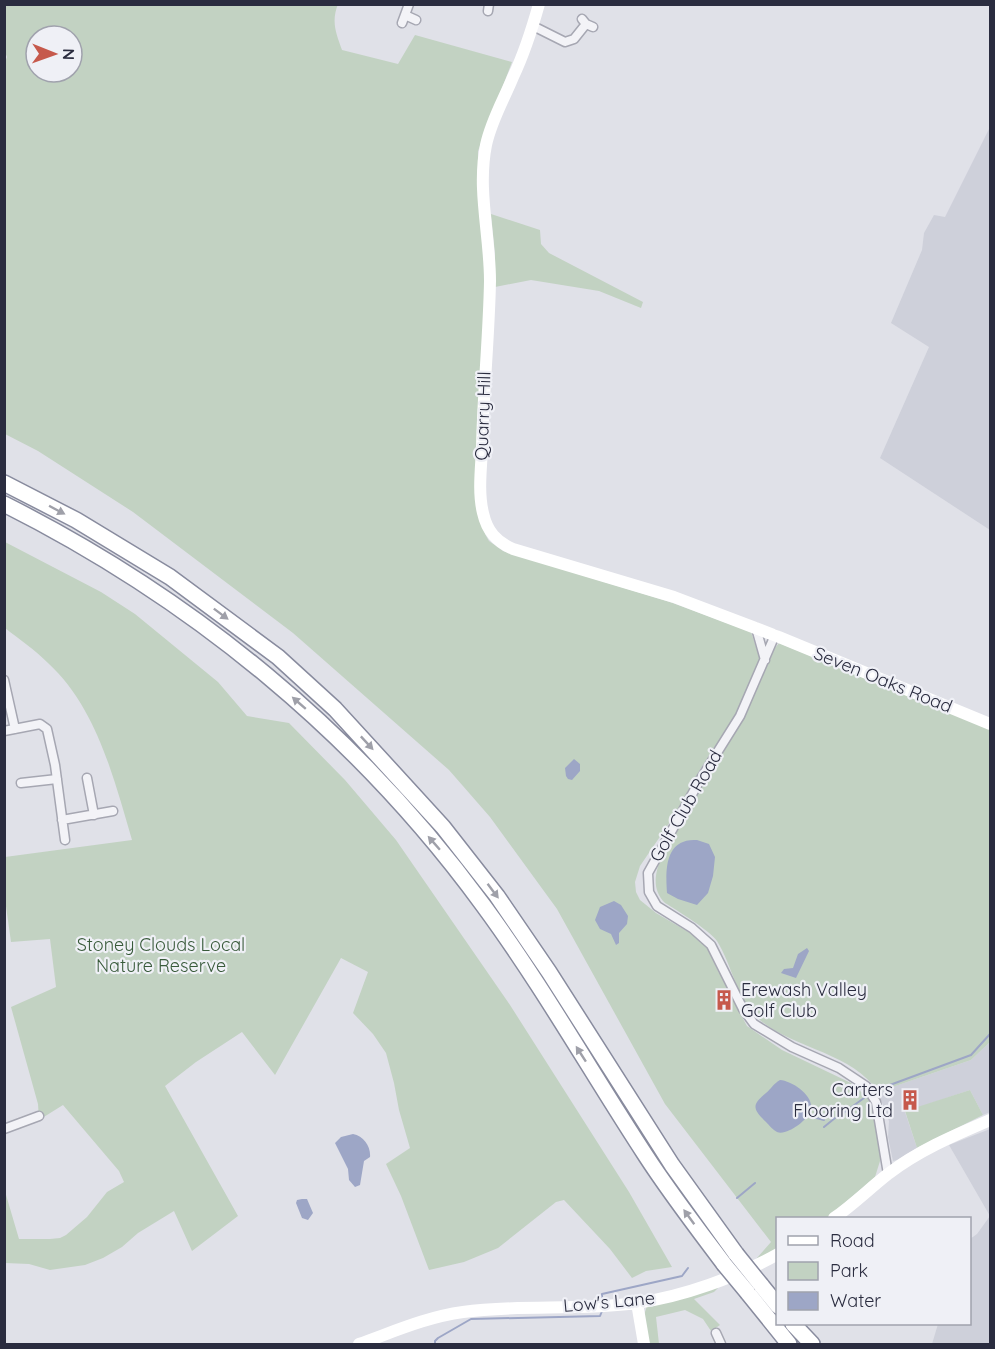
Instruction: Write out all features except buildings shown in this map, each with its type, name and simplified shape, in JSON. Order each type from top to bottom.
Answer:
[{"type":"highway","points":[[4,483],[76,520],[170,577],[278,657],[335,709],[443,827],[497,896],[549,972],[730,1259]]},
{"type":"highway","points":[[4,504],[90,549],[180,608],[267,675],[312,714],[384,786],[441,851],[496,924],[535,981],[647,1158],[754,1289],[776,1324]]},
{"type":"highway","points":[[754,1289],[776,1305]]},
{"type":"highway","points":[[777,1325],[789,1344]]},
{"type":"highway","points":[[795,1325],[812,1344]]},
{"type":"street","points":[[409,4],[404,19],[416,20]]},
{"type":"street","name":"Quarry Hill","points":[[539,4],[514,76],[486,142],[483,166],[482,183],[489,242],[490,281],[482,457],[482,507],[486,524],[498,541],[513,549],[674,597],[775,635]]},
{"type":"street","points":[[532,26],[565,42],[574,39],[587,23]]},
{"type":"street","points":[[756,628],[765,661]]},
{"type":"street","name":"Golf Club Road","points":[[775,635],[740,716],[700,780],[648,873],[649,892],[657,906],[692,928],[711,945],[743,1009],[754,1024],[792,1047],[839,1068],[867,1086],[876,1102],[888,1174]]},
{"type":"street","name":"Seven Oaks Road","points":[[775,635],[990,724]]},
{"type":"street","points":[[4,680],[15,729]]},
{"type":"street","points":[[4,731],[40,724],[47,729],[57,779],[65,840]]},
{"type":"street","points":[[87,778],[93,814]]},
{"type":"street","points":[[21,783],[57,779]]},
{"type":"street","points":[[62,820],[113,811]]},
{"type":"street","points":[[4,1129],[39,1116]]},
{"type":"street","points":[[835,1217],[914,1156],[990,1120]]},
{"type":"street","name":"Low's Lane","points":[[359,1344],[433,1317],[491,1309],[637,1303],[693,1289],[762,1263],[776,1255]]},
{"type":"street","points":[[637,1303],[644,1344]]},
{"type":"street","points":[[716,1333],[721,1344]]},
{"type":"shaded area","points":[[990,127],[990,530],[880,458],[929,347],[891,323],[922,250],[924,233],[934,215],[945,217]]},
{"type":"shaded area","points":[[990,1042],[990,1112],[983,1115],[970,1090],[905,1112],[917,1148],[893,1161],[888,1137],[889,1121],[878,1092],[971,1060]]},
{"type":"shaded area","points":[[990,1129],[990,1216],[949,1145]]},
{"type":"shaded area","points":[[990,1216],[990,1344],[932,1344],[938,1325],[971,1325],[971,1238]]},
{"type":"green space","points":[[338,4],[335,22],[342,50],[398,64],[415,35],[512,62],[478,151],[478,190],[485,255],[485,534],[489,541],[503,551],[670,602],[751,632],[760,659],[742,703],[674,816],[640,866],[635,882],[636,892],[640,900],[656,913],[697,937],[706,945],[719,973],[724,971],[735,1004],[747,1026],[782,1050],[851,1083],[868,1098],[873,1107],[880,1150],[880,1161],[875,1177],[828,1217],[776,1217],[776,1250],[756,1259],[771,1242],[665,1104],[557,909],[490,817],[449,770],[293,633],[133,512],[38,451],[5,434],[4,65],[7,57],[5,52],[5,5]]},
{"type":"green space","points":[[491,214],[540,230],[541,244],[549,253],[643,302],[641,308],[599,291],[531,280],[495,287],[495,254]]},
{"type":"green space","name":"Stoney Clouds Local Nature Reserve","points":[[5,542],[101,592],[135,614],[218,682],[247,716],[289,723],[345,780],[396,840],[510,1005],[629,1192],[672,1267],[646,1271],[632,1278],[610,1249],[564,1200],[556,1202],[498,1248],[464,1262],[429,1270],[401,1196],[386,1164],[410,1148],[386,1053],[373,1034],[353,1013],[368,972],[341,958],[275,1075],[242,1032],[196,1062],[165,1086],[238,1216],[192,1251],[174,1211],[138,1233],[122,1247],[85,1265],[50,1270],[29,1264],[5,1263],[4,1188],[19,1239],[50,1239],[66,1235],[87,1217],[107,1192],[124,1182],[119,1171],[63,1105],[39,1120],[38,1104],[11,1007],[56,987],[50,939],[11,942],[5,899],[5,857],[132,840],[102,746],[79,701],[48,663],[5,628]]},
{"type":"green space","points":[[779,643],[990,729],[990,1042],[971,1060],[878,1092],[854,1068],[790,1038],[761,1021],[746,1004],[717,941],[700,926],[665,903],[657,891],[657,872],[663,853],[747,711]]},
{"type":"green space","points":[[970,1090],[983,1115],[917,1148],[905,1111]]},
{"type":"green space","points":[[717,1285],[718,1288],[714,1292],[694,1299],[720,1325],[711,1331],[703,1319],[685,1310],[656,1317],[659,1344],[648,1344],[644,1315],[647,1306]]},
{"type":"water","points":[[574,759],[580,764],[580,771],[572,780],[566,776],[565,768]]},
{"type":"water","points":[[697,840],[709,844],[715,857],[708,893],[697,905],[667,893],[666,879],[672,851],[683,842]]},
{"type":"water","points":[[614,901],[621,905],[628,916],[627,924],[619,933],[619,943],[616,945],[611,934],[600,929],[595,920],[600,907]]},
{"type":"water","points":[[807,948],[809,951],[796,978],[781,973],[784,969],[793,968],[798,954]]},
{"type":"water","points":[[780,1080],[801,1090],[811,1104],[809,1114],[802,1122],[781,1133],[771,1127],[756,1110],[758,1101]]},
{"type":"water","points":[[353,1134],[363,1140],[370,1153],[370,1157],[364,1161],[360,1185],[355,1187],[349,1180],[348,1169],[335,1143],[341,1137]]},
{"type":"water","points":[[307,1199],[313,1213],[308,1220],[302,1218],[296,1203],[297,1200]]},
{"type":"waterway","points":[[879,1089],[971,1055],[990,1034]]},
{"type":"waterway","points":[[842,1114],[864,1098]]},
{"type":"waterway","points":[[809,1114],[824,1120]]},
{"type":"waterway","points":[[824,1127],[835,1118]]},
{"type":"waterway","points":[[737,1198],[755,1183]]},
{"type":"waterway","points":[[602,1297],[602,1294],[682,1276],[688,1268]]},
{"type":"waterway","points":[[435,1344],[438,1338],[471,1319],[600,1316],[602,1311]]},
{"type":"place","name":"Erewash Valley Golf Club","points":[[724,1000]]},
{"type":"place","name":"Carters Flooring Ltd","points":[[910,1100]]}]
